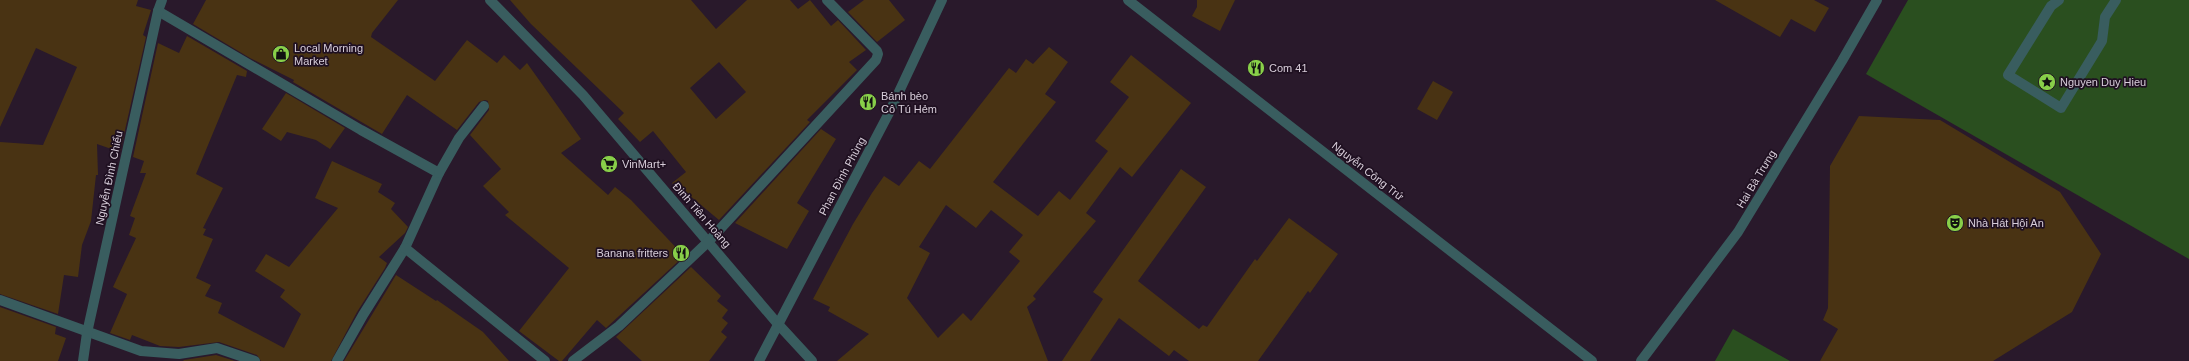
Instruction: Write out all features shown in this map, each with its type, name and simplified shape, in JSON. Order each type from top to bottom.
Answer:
[{"type":"street","name":"Nguyễn Đình Chiểu","points":[[83,361],[87,333],[158,11],[162,0]]},
{"type":"street","name":"Đinh Tiên Hoàng","points":[[491,0],[583,95],[812,361]]},
{"type":"street","points":[[574,361],[619,326],[709,241],[876,60],[878,54],[877,51],[827,0]]},
{"type":"street","name":"Phan Đình Phùng","points":[[759,361],[890,111],[942,0]]},
{"type":"street","name":"Nguyễn Công Trứ","points":[[1128,0],[1592,361]]},
{"type":"street","name":"Hai Bà Trưng","points":[[1641,361],[1738,232],[1877,0]]},
{"type":"street","points":[[2059,0],[2051,6],[2008,75],[2060,108],[2102,41],[2105,18],[2116,0]]},
{"type":"street","points":[[158,11],[361,130],[439,173]]},
{"type":"street","points":[[337,361],[363,315],[405,248],[439,173],[459,138],[484,106]]},
{"type":"street","points":[[405,248],[545,361]]},
{"type":"street","points":[[0,300],[87,333],[141,351],[179,354],[217,348],[255,361]]},
{"type":"green space","points":[[1908,0],[2189,0],[2189,259],[1866,74]]},
{"type":"green space","points":[[1733,329],[1790,361],[1715,361]]},
{"type":"building","points":[[0,0],[138,0],[136,6],[151,10],[143,35],[146,37],[120,152],[97,144],[98,175],[96,175],[91,221],[82,245],[78,277],[64,275],[58,314],[0,294],[0,142],[43,145],[77,67],[36,48],[0,127]]},
{"type":"building","points":[[206,0],[398,0],[372,33],[371,37],[435,81],[467,40],[497,63],[504,55],[520,70],[527,63],[581,139],[561,153],[608,195],[615,187],[631,200],[684,256],[606,328],[597,320],[562,361],[559,361],[519,331],[569,268],[505,215],[509,212],[483,186],[501,169],[470,135],[489,110],[488,101],[485,100],[479,102],[457,130],[407,95],[382,134],[293,82],[294,80],[250,58],[193,24]]},
{"type":"building","points":[[510,0],[691,0],[716,29],[747,0],[790,0],[798,9],[810,0],[831,26],[838,20],[866,50],[849,62],[857,70],[807,120],[810,122],[719,220],[689,195],[685,199],[672,183],[686,172],[653,131],[640,142],[618,119],[624,113],[531,24]],"holes":[[[719,62],[746,92],[716,119],[690,88]]]},
{"type":"building","points":[[864,0],[889,0],[905,20],[877,42],[848,12]]},
{"type":"building","points":[[1197,0],[1235,0],[1220,31],[1192,16],[1197,7]]},
{"type":"building","points":[[1715,0],[1814,0],[1829,8],[1815,32],[1791,19],[1780,37]]},
{"type":"building","points":[[187,36],[247,71],[246,77],[237,75],[196,174],[223,188],[203,228],[206,229],[203,235],[213,239],[196,278],[211,285],[205,296],[222,303],[218,313],[284,348],[301,314],[280,297],[285,290],[255,271],[266,254],[289,267],[338,208],[315,198],[332,161],[382,184],[378,192],[395,203],[391,209],[408,227],[405,233],[379,257],[387,263],[385,268],[357,312],[331,361],[261,361],[257,355],[219,342],[179,347],[160,346],[132,335],[130,340],[110,333],[127,294],[113,287],[136,238],[129,235],[135,218],[130,216],[146,173],[140,173],[144,161],[133,157],[158,43],[179,53]]},
{"type":"building","points":[[1049,47],[1068,62],[1045,94],[1056,102],[993,182],[1038,216],[1059,191],[1070,200],[1108,151],[1095,141],[1129,97],[1110,82],[1131,55],[1191,103],[1132,177],[1120,167],[1086,213],[1096,221],[1033,296],[1036,299],[1027,307],[1048,361],[837,361],[869,334],[828,311],[830,307],[813,299],[853,224],[872,193],[884,176],[899,186],[919,161],[930,169],[1009,68],[1016,73],[1026,59],[1033,64]],"holes":[[[946,205],[976,228],[991,210],[1023,235],[1009,252],[1020,261],[971,321],[963,313],[938,338],[907,298],[930,253],[919,247]]]},
{"type":"building","points":[[1433,81],[1453,92],[1437,120],[1417,109]]},
{"type":"building","points":[[286,93],[345,128],[330,149],[316,140],[287,132],[281,141],[262,129]]},
{"type":"building","name":"Nhà Hát Hội An","points":[[1859,116],[1940,120],[2060,192],[2101,254],[2072,312],[1993,361],[1820,361],[1838,329],[1823,320],[1828,308],[1830,166]]},
{"type":"building","points":[[821,129],[836,139],[797,203],[809,211],[787,249],[735,223]]},
{"type":"building","points":[[1181,169],[1206,187],[1138,281],[1199,329],[1203,325],[1207,327],[1255,259],[1257,261],[1289,218],[1338,254],[1310,293],[1308,291],[1258,361],[1189,361],[1174,350],[1169,356],[1119,318],[1090,361],[1062,361],[1103,299],[1093,292]]},
{"type":"building","points":[[691,267],[721,296],[717,301],[728,310],[722,318],[728,323],[721,332],[727,337],[709,361],[642,361],[616,337]]},
{"type":"building","points":[[396,275],[436,301],[437,300],[483,332],[509,361],[344,361]]},
{"type":"building","points":[[0,307],[56,327],[55,334],[66,338],[58,361],[0,361]]},
{"type":"building","points":[[216,355],[235,361],[183,361],[184,360]]},
{"type":"place","name":"Local Morning Market","points":[[281,54]]},
{"type":"place","name":"Com 41","points":[[1256,68]]},
{"type":"place","name":"Nguyen Duy Hieu","points":[[2047,82]]},
{"type":"place","name":"Bánh bèo Cô Tú Hẻm","points":[[868,102]]},
{"type":"place","name":"VinMart+","points":[[609,164]]},
{"type":"place","name":"Nhà Hát Hội An","points":[[1955,223]]},
{"type":"place","name":"Banana fritters","points":[[681,253]]}]
